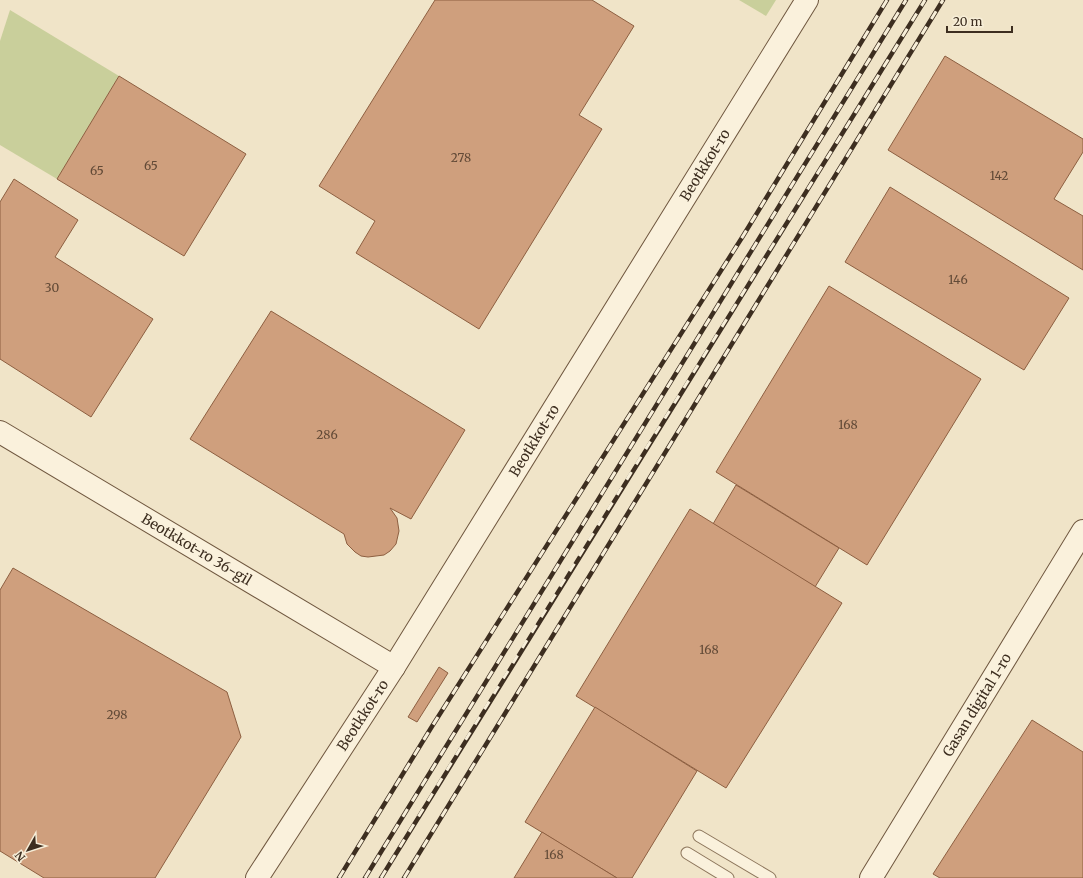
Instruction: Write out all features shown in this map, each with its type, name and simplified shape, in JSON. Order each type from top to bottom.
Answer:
[{"type":"street","name":"Beotkkot-ro","points":[[256,878],[394,667],[807,0]]},
{"type":"street","name":"Beotkkot-ro 36-gil","points":[[0,432],[394,667]]},
{"type":"street","name":"Gasan digital 1-ro","points":[[871,878],[1083,532]]},
{"type":"lane","points":[[699,836],[770,878]]},
{"type":"lane","points":[[687,853],[728,878]]},
{"type":"green space","points":[[739,0],[776,0],[766,16]]},
{"type":"green space","points":[[10,10],[119,76],[57,179],[0,145],[0,41]]},
{"type":"building","points":[[435,0],[592,0],[634,26],[579,115],[602,129],[479,329],[356,253],[375,221],[319,186]]},
{"type":"building","points":[[945,56],[1083,139],[1083,152],[1054,199],[1083,216],[1083,270],[888,150]]},
{"type":"building","points":[[119,76],[246,154],[184,256],[57,179]]},
{"type":"building","points":[[14,179],[78,220],[55,257],[153,319],[91,417],[0,359],[0,202]]},
{"type":"building","points":[[890,187],[1069,298],[1024,370],[845,262]]},
{"type":"building","points":[[829,286],[981,379],[867,565],[716,472]]},
{"type":"building","points":[[271,311],[465,430],[411,519],[390,508],[397,518],[399,531],[396,544],[384,555],[368,557],[361,556],[347,544],[344,534],[190,439]]},
{"type":"building","points":[[736,485],[839,548],[815,587],[713,524]]},
{"type":"building","points":[[690,509],[842,603],[726,788],[576,696]]},
{"type":"building","points":[[13,568],[227,692],[241,737],[155,878],[44,878],[0,851],[0,590]]},
{"type":"building","points":[[439,667],[448,673],[417,722],[408,717]]},
{"type":"building","points":[[595,707],[697,771],[632,878],[617,878],[525,822]]},
{"type":"building","points":[[1032,720],[1083,752],[1083,878],[940,878],[933,874]]},
{"type":"building","points":[[542,832],[617,878],[514,878]]},
{"type":"railway","points":[[339,878],[431,728],[743,236],[887,0]]},
{"type":"railway","points":[[365,878],[906,0]]},
{"type":"railway","points":[[381,878],[925,0]]},
{"type":"railway","points":[[404,878],[943,0]]}]
